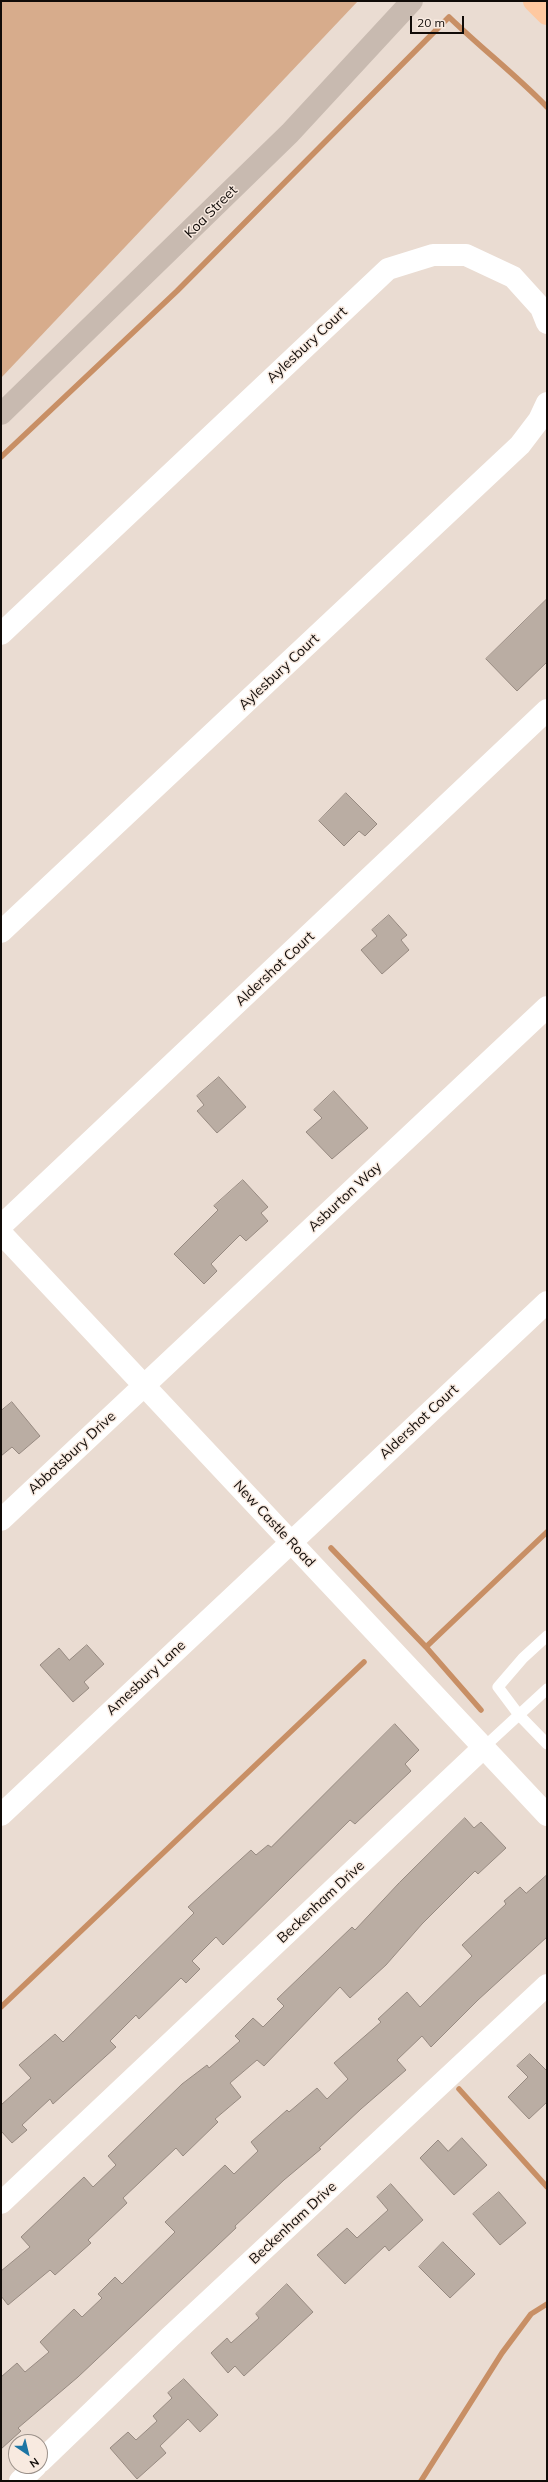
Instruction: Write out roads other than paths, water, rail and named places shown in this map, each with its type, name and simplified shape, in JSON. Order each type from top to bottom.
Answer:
[{"type":"highway","points":[[534,1],[547,14]]},
{"type":"main road","name":"Koa Street","points":[[1,414],[290,133],[412,1]]},
{"type":"street","name":"Aylesbury Court","points":[[1,634],[388,269],[433,255],[466,255],[513,277],[541,308],[547,323]]},
{"type":"street","name":"Aylesbury Court","points":[[1,932],[520,445],[539,420],[547,403]]},
{"type":"street","name":"Aldershot Court","points":[[1,1226],[547,710]]},
{"type":"street","name":"Asburton Way","points":[[144,1387],[547,1007]]},
{"type":"street","name":"New Castle Road","points":[[1,1234],[547,1815]]},
{"type":"street","name":"Aldershot Court","points":[[291,1542],[547,1302]]},
{"type":"street","name":"Abbotsbury Drive","points":[[1,1520],[144,1387]]},
{"type":"street","name":"Amesbury Lane","points":[[1,1815],[291,1542]]},
{"type":"street","name":"Beckenham Drive","points":[[1,2203],[483,1748]]},
{"type":"street","name":"Beckenham Drive","points":[[48,2454],[170,2337],[547,1985]]},
{"type":"street","points":[[20,2481],[27,2474]]},
{"type":"lane","points":[[547,1636],[523,1658],[498,1687],[519,1715],[547,1744]]},
{"type":"lane","points":[[483,1748],[547,1688]]},
{"type":"waterway","points":[[1,457],[177,291],[449,17],[547,107]]},
{"type":"waterway","points":[[426,1647],[547,1532]]},
{"type":"waterway","points":[[331,1548],[426,1647],[481,1710]]},
{"type":"waterway","points":[[1,2007],[364,1662]]},
{"type":"waterway","points":[[459,2089],[547,2187]]},
{"type":"waterway","points":[[421,2481],[502,2353],[531,2314],[547,2304]]}]
